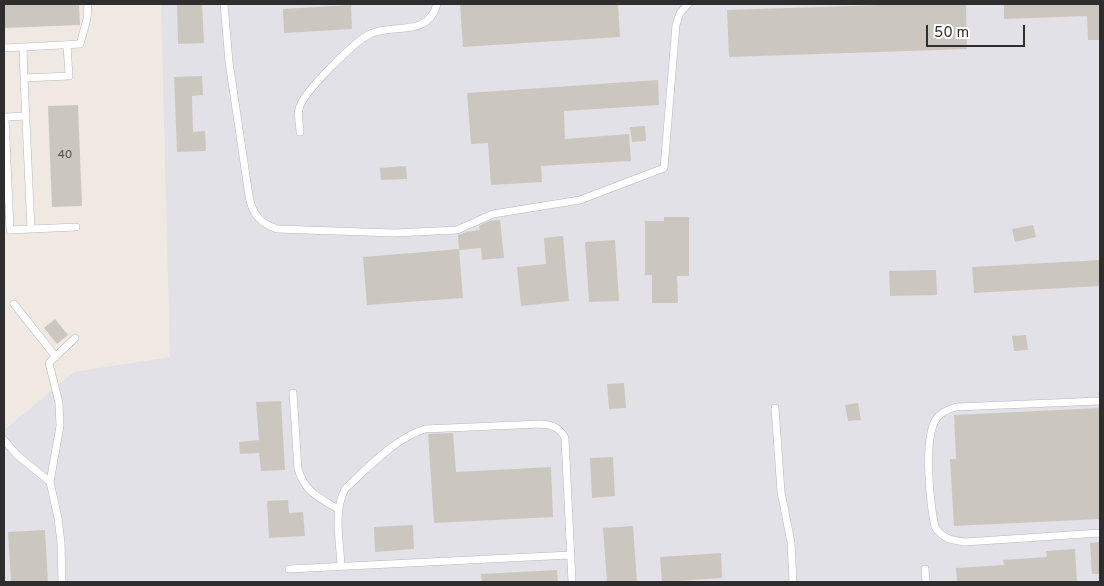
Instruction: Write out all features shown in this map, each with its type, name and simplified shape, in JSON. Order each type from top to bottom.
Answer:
[{"type":"lane","points":[[4,48],[80,44],[87,19],[88,4]]},
{"type":"lane","points":[[224,4],[229,62],[249,196],[254,214],[261,222],[277,229],[394,233],[457,230],[493,214],[580,200],[664,168],[676,25],[680,13],[688,4]]},
{"type":"lane","points":[[300,132],[298,109],[303,99],[312,87],[359,40],[384,30],[415,27],[427,22],[434,15],[437,4]]},
{"type":"lane","points":[[24,78],[69,76],[68,45]]},
{"type":"lane","points":[[23,47],[31,229]]},
{"type":"lane","points":[[26,116],[5,117],[10,230],[76,227]]},
{"type":"lane","points":[[14,304],[56,356]]},
{"type":"lane","points":[[62,582],[58,518],[50,482],[60,426],[60,403],[49,363],[75,338]]},
{"type":"lane","points":[[293,393],[298,469],[301,480],[308,491],[338,509]]},
{"type":"lane","points":[[1100,401],[956,407],[946,410],[936,419],[929,440],[935,527],[942,536],[949,540],[965,542],[1100,533]]},
{"type":"lane","points":[[775,408],[781,492],[790,542],[793,582]]},
{"type":"lane","points":[[341,566],[339,499],[345,489],[412,433],[425,430],[540,424],[552,425],[560,430],[564,438],[572,582]]},
{"type":"lane","points":[[4,440],[17,455],[50,482]]},
{"type":"lane","points":[[289,568],[570,555]]},
{"type":"lane","points":[[925,568],[926,582]]},
{"type":"shaded area","points":[[161,4],[1100,4],[1100,582],[4,582],[4,430],[74,372],[170,357]]},
{"type":"building","points":[[4,4],[79,4],[80,25],[4,28]]},
{"type":"building","points":[[177,4],[202,4],[204,43],[178,44]]},
{"type":"building","points":[[460,4],[618,4],[620,37],[463,47]]},
{"type":"building","points":[[966,4],[967,49],[729,57],[727,10]]},
{"type":"building","points":[[1004,4],[1100,4],[1100,40],[1088,40],[1087,16],[1004,19]]},
{"type":"building","points":[[351,5],[352,29],[284,33],[283,9]]},
{"type":"building","points":[[202,76],[203,95],[192,96],[193,132],[205,131],[206,151],[177,152],[174,77]]},
{"type":"building","points":[[658,80],[659,105],[564,111],[565,139],[629,134],[631,161],[541,166],[542,182],[491,185],[488,143],[471,144],[467,93]]},
{"type":"building","points":[[78,105],[82,206],[52,207],[48,106]]},
{"type":"building","points":[[645,126],[646,141],[632,142],[630,127]]},
{"type":"building","points":[[406,166],[407,179],[381,180],[380,168]]},
{"type":"building","points":[[664,217],[689,217],[689,276],[677,276],[678,303],[652,303],[652,275],[645,275],[645,221],[664,221]]},
{"type":"building","points":[[500,220],[504,258],[482,260],[481,248],[459,250],[458,235],[480,230],[479,226],[489,221]]},
{"type":"building","points":[[1033,225],[1036,237],[1015,242],[1012,229]]},
{"type":"building","points":[[563,236],[569,301],[521,306],[517,267],[546,264],[544,238]]},
{"type":"building","points":[[615,240],[619,301],[589,302],[585,242]]},
{"type":"building","points":[[459,249],[463,298],[367,305],[363,257]]},
{"type":"building","points":[[1100,260],[1100,286],[974,293],[972,267]]},
{"type":"building","points":[[936,270],[937,295],[890,296],[889,271]]},
{"type":"building","points":[[55,319],[68,335],[57,344],[44,328]]},
{"type":"building","points":[[1026,335],[1028,350],[1014,351],[1012,336]]},
{"type":"building","points":[[624,383],[626,408],[609,409],[607,384]]},
{"type":"building","points":[[281,401],[285,470],[261,471],[259,453],[240,454],[239,442],[259,440],[256,402]]},
{"type":"building","points":[[858,403],[861,420],[848,421],[845,405]]},
{"type":"building","points":[[1100,408],[1100,519],[954,526],[950,459],[956,459],[954,415]]},
{"type":"building","points":[[453,433],[456,472],[551,467],[553,517],[434,523],[428,434]]},
{"type":"building","points":[[613,457],[615,496],[592,498],[590,458]]},
{"type":"building","points":[[288,500],[289,513],[303,512],[305,536],[269,538],[267,501]]},
{"type":"building","points":[[413,525],[414,549],[375,552],[374,527]]},
{"type":"building","points":[[633,526],[637,582],[607,582],[603,528]]},
{"type":"building","points":[[45,530],[48,582],[11,582],[8,532]]},
{"type":"building","points":[[1100,542],[1100,574],[1092,574],[1090,543]]},
{"type":"building","points":[[1075,549],[1077,582],[957,582],[956,568],[1004,565],[1003,560],[1047,557],[1046,551]]},
{"type":"building","points":[[721,553],[722,578],[662,582],[660,557]]},
{"type":"building","points":[[557,570],[558,582],[482,582],[481,574]]}]
